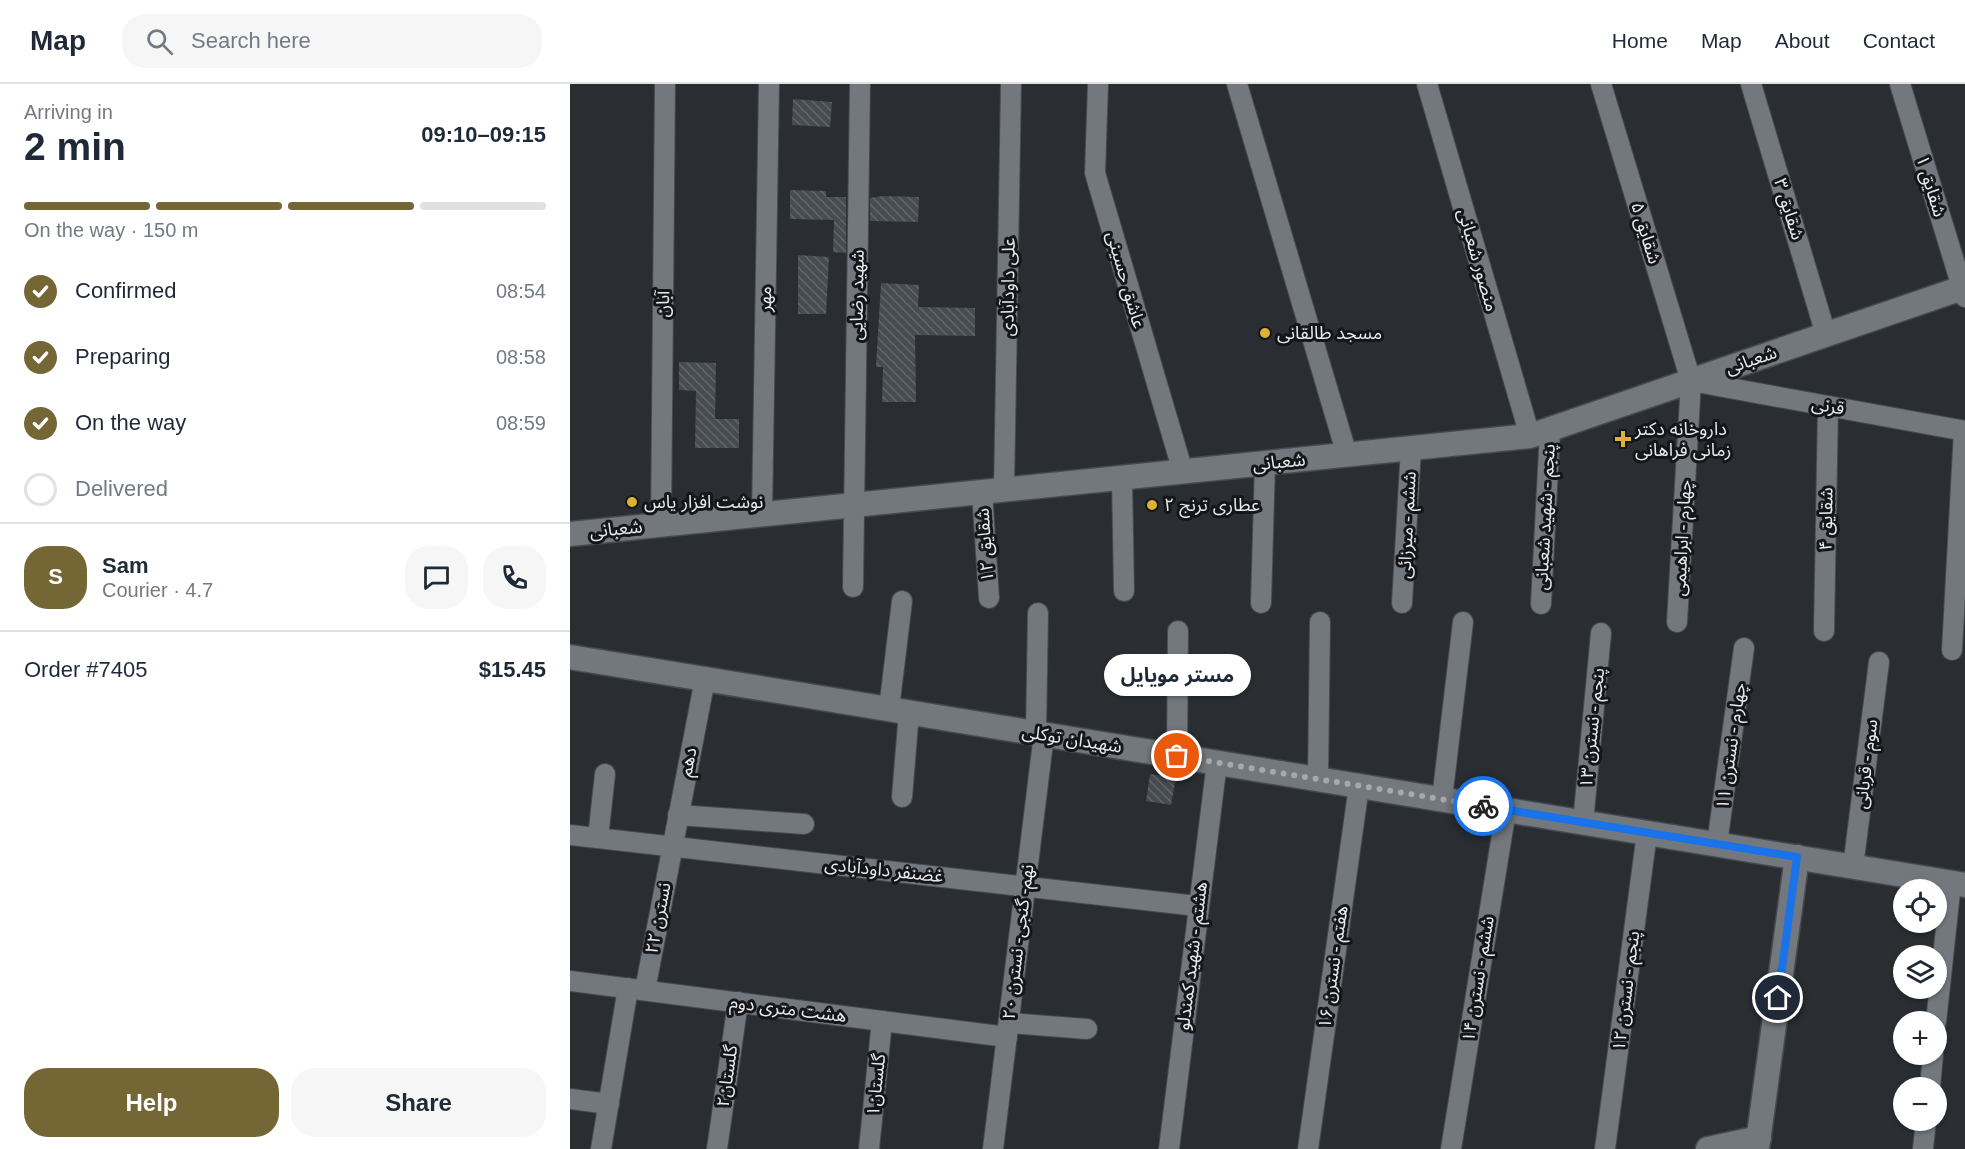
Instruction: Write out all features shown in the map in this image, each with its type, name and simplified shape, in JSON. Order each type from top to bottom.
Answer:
[{"type":"street","name":"آبان","points":[[661,525],[665,84]]},
{"type":"street","name":"مهر","points":[[762,514],[769,84]]},
{"type":"street","name":"شهید رضایی","points":[[854,587],[853,505],[860,84]]},
{"type":"street","name":"علی داودآبادی","points":[[993,491],[1011,84]]},
{"type":"street","name":"عاشق حسینی","points":[[1098,84],[1095,173],[1183,472]]},
{"type":"street","points":[[1237,84],[1347,455]]},
{"type":"street","name":"منصور شعبانی","points":[[1427,84],[1540,433]]},
{"type":"street","name":"شقایق ۵","points":[[1601,84],[1691,381]]},
{"type":"street","name":"شقایق ۳","points":[[1751,84],[1826,334]]},
{"type":"street","name":"شقایق ۱","points":[[1900,84],[1964,291]]},
{"type":"street","name":"شعبانی","points":[[570,534],[1266,464],[1540,433],[1826,334],[1964,291]]},
{"type":"street","name":"قرنی","points":[[1691,381],[1965,431]]},
{"type":"street","name":"چهارم - ابراهیمی","points":[[1677,622],[1691,381]]},
{"type":"street","name":"شقایق ۴","points":[[1824,631],[1828,406]]},
{"type":"street","points":[[1952,650],[1965,431]]},
{"type":"street","name":"پنجم - شهید شعبانی","points":[[1540,433],[1541,604]]},
{"type":"street","name":"ششم - میرزائی","points":[[1402,603],[1411,448]]},
{"type":"street","points":[[1261,603],[1266,464]]},
{"type":"street","points":[[1122,478],[1124,591]]},
{"type":"street","name":"شقایق ۱۲","points":[[989,598],[993,491]]},
{"type":"street","points":[[902,602],[899,710],[902,797]]},
{"type":"street","name":"نهم- گنجی- نسترن ۲۰","points":[[993,1149],[1025,886],[1040,733],[1038,613]]},
{"type":"street","points":[[1318,779],[1320,622]]},
{"type":"street","points":[[1442,799],[1463,622]]},
{"type":"street","points":[[1177,756],[1178,631]]},
{"type":"street","name":"پنجم - نسترن ۱۳","points":[[1583,822],[1601,633]]},
{"type":"street","name":"چهارم - نسترن ۱۱","points":[[1717,844],[1744,648]]},
{"type":"street","name":"شهیدان توکلی","points":[[570,657],[1958,884]]},
{"type":"street","name":"سوم - قربانی","points":[[1853,867],[1880,662]]},
{"type":"street","name":"دهم","points":[[672,846],[705,679]]},
{"type":"street","name":"هشتم - شهید کمندلو","points":[[1168,1149],[1217,762]]},
{"type":"street","points":[[598,838],[605,774]]},
{"type":"street","name":"هفتم - نسترن ۱۶","points":[[1308,1149],[1359,786]]},
{"type":"street","name":"ششم - نسترن ۱۴","points":[[1451,1149],[1506,810]]},
{"type":"street","points":[[678,815],[804,824]]},
{"type":"street","name":"پنجم - نسترن ۱۲","points":[[1605,1149],[1647,833]]},
{"type":"street","name":"غضنفر داودآبادی","points":[[570,835],[1197,906]]},
{"type":"street","name":"نسترن ۲۲","points":[[636,989],[672,846]]},
{"type":"street","points":[[1708,1149],[1758,1143],[1797,857]]},
{"type":"street","points":[[1938,1011],[1958,884]]},
{"type":"street","name":"هشت متری دوم","points":[[570,981],[882,1021],[1008,1030],[1087,1029]]},
{"type":"street","points":[[601,1149],[609,1104],[636,989]]},
{"type":"street","name":"گلستان۲","points":[[717,1149],[738,1002]]},
{"type":"street","name":"گلستان۱","points":[[869,1149],[882,1021]]},
{"type":"street","points":[[570,1099],[609,1104]]},
{"type":"street","points":[[1923,1149],[1925,1131]]},
{"type":"building","points":[[793,99],[832,102],[830,127],[792,125]]},
{"type":"building","points":[[790,190],[826,191],[826,197],[846,197],[846,253],[833,252],[834,220],[790,219]]},
{"type":"building","points":[[919,197],[918,222],[870,221],[870,198]]},
{"type":"building","points":[[798,255],[829,257],[826,314],[798,314]]},
{"type":"building","points":[[881,283],[919,285],[918,307],[975,308],[975,336],[915,335],[916,402],[882,402],[883,367],[876,367]]},
{"type":"building","points":[[679,362],[716,363],[715,419],[739,419],[739,448],[695,448],[696,391],[679,390]]},
{"type":"building","points":[[1150,774],[1176,778],[1171,805],[1146,801]]},
{"type":"way so far","points":[[1177,756],[1483,806]]},
{"type":"place","name":"مسجد طالقانی","points":[[1265,333]]},
{"type":"place","name":"داروخانه دکتر زمانی فراهانی","points":[[1623,439]]},
{"type":"place","name":"نوشت افزار یاس","points":[[632,502]]},
{"type":"place","name":"عطاری ترنج ۲","points":[[1152,505]]},
{"type":"place","name":"مستر مویایل","points":[[1177,756]]},
{"type":"route","points":[[1483,806],[1797,857],[1778,998]]}]
